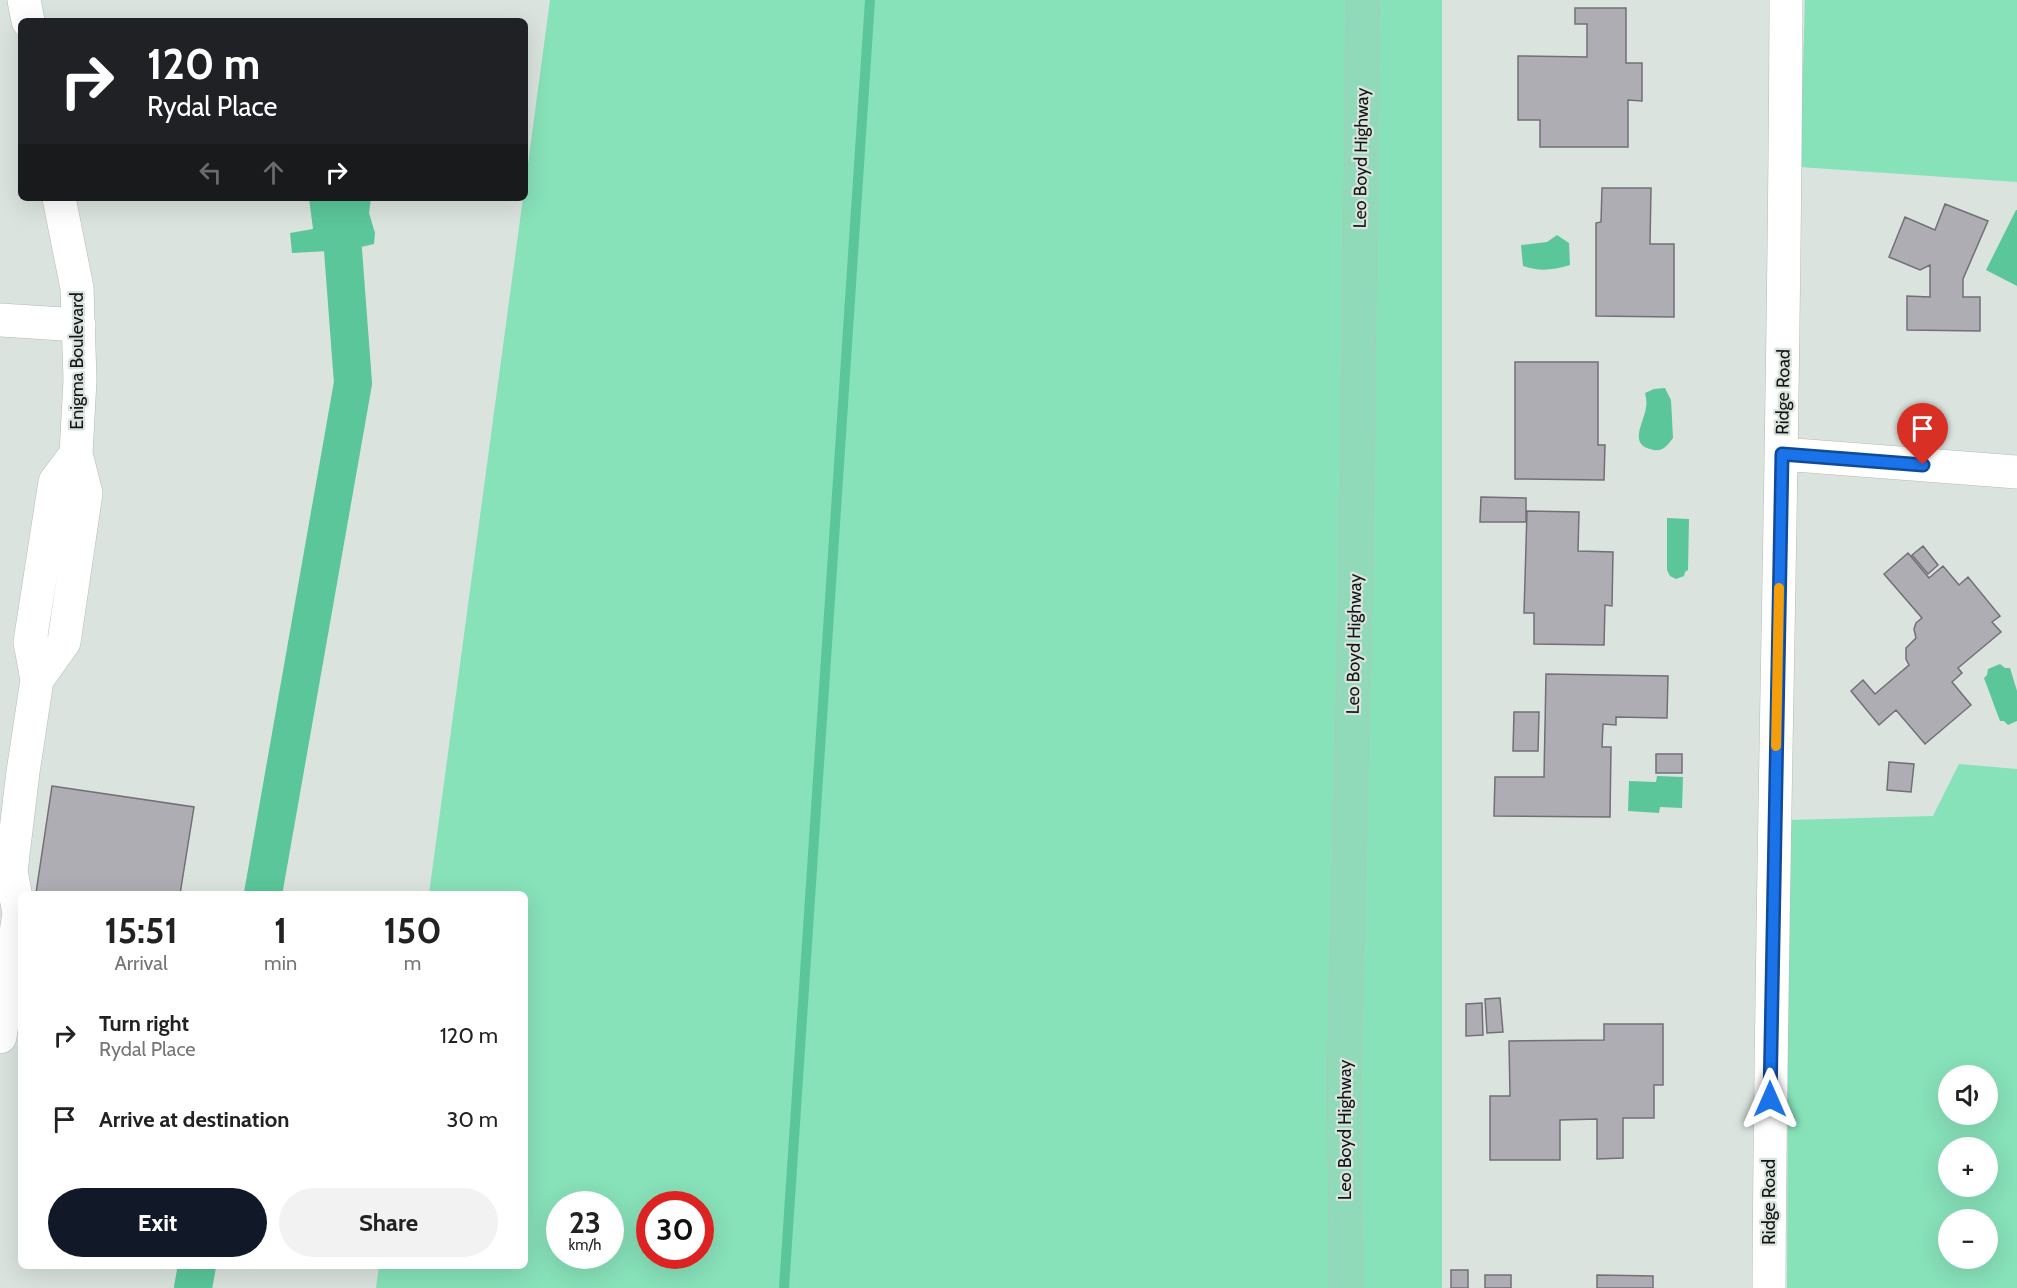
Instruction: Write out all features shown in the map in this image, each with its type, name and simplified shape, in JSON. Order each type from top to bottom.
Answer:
[{"type":"highway","name":"Leo Boyd Highway","points":[[1346,1288],[1344,1072],[1356,572],[1363,0]]},
{"type":"street","points":[[24,0],[27,18]]},
{"type":"street","name":"Ridge Road","points":[[1769,1288],[1770,1004],[1782,454],[1786,0]]},
{"type":"street","name":"Enigma Boulevard","points":[[18,911],[5,882],[12,770],[38,680],[30,642],[55,482],[76,454],[80,380],[77,288],[60,201]]},
{"type":"street","points":[[0,320],[79,325]]},
{"type":"street","points":[[1782,454],[2017,472]]},
{"type":"street","name":"Enigma Boulevard","points":[[0,1037],[18,920]]},
{"type":"shaded area","points":[[550,0],[1442,0],[1442,1288],[376,1288],[379,1269],[528,1269],[528,891],[429,891],[523,201],[528,201],[528,164]]},
{"type":"shaded area","points":[[1805,0],[2017,0],[2017,182],[1800,167]]},
{"type":"shaded area","points":[[309,201],[371,201],[369,213],[375,233],[374,244],[348,250],[292,253],[290,233],[313,229]]},
{"type":"shaded area","points":[[2017,210],[2017,286],[1986,270]]},
{"type":"shaded area","points":[[1557,235],[1569,243],[1570,265],[1546,270],[1523,266],[1521,245],[1547,242]]},
{"type":"shaded area","points":[[1665,388],[1671,400],[1673,438],[1663,448],[1654,450],[1643,446],[1639,437],[1645,413],[1645,393]]},
{"type":"shaded area","points":[[1667,518],[1689,519],[1688,570],[1684,576],[1676,579],[1670,576],[1667,570]]},
{"type":"shaded area","points":[[2000,664],[2005,668],[2010,668],[2017,691],[2017,721],[2008,725],[2000,721],[1984,678],[1988,669]]},
{"type":"shaded area","points":[[1959,764],[2017,769],[2017,1288],[1787,1288],[1789,820],[1933,816]]},
{"type":"shaded area","points":[[1657,776],[1683,777],[1682,808],[1660,807],[1659,813],[1628,811],[1629,781],[1656,782]]},
{"type":"building","points":[[1575,8],[1626,8],[1626,63],[1642,63],[1642,101],[1628,100],[1628,147],[1540,147],[1540,120],[1518,120],[1518,56],[1587,57],[1587,24],[1575,24]]},
{"type":"building","points":[[1602,188],[1651,188],[1650,244],[1674,244],[1674,317],[1596,316],[1596,223],[1601,222]]},
{"type":"building","points":[[1945,204],[1988,221],[1963,279],[1963,297],[1980,297],[1980,331],[1907,330],[1907,296],[1930,297],[1930,265],[1920,270],[1889,257],[1905,217],[1935,230]]},
{"type":"building","points":[[1515,362],[1598,362],[1598,445],[1605,445],[1604,480],[1515,479]]},
{"type":"building","points":[[1481,497],[1526,498],[1526,522],[1480,522]]},
{"type":"building","points":[[1527,511],[1579,512],[1578,551],[1613,552],[1612,606],[1605,605],[1604,645],[1534,644],[1534,613],[1524,613]]},
{"type":"building","points":[[1923,546],[1938,565],[1928,574],[1912,555]]},
{"type":"building","points":[[1908,553],[1929,578],[1943,566],[1959,585],[1968,577],[2000,616],[1992,622],[2001,632],[1958,668],[1962,673],[1952,682],[1971,705],[1925,744],[1896,710],[1879,725],[1851,691],[1863,680],[1875,694],[1909,665],[1906,659],[1906,648],[1916,638],[1914,629],[1916,623],[1922,618],[1884,574]]},
{"type":"building","points":[[1546,674],[1668,676],[1667,718],[1616,717],[1616,725],[1603,724],[1602,747],[1611,747],[1610,817],[1494,816],[1495,777],[1544,777]]},
{"type":"building","points":[[1514,712],[1539,712],[1538,751],[1513,751]]},
{"type":"building","points":[[1656,754],[1682,754],[1682,773],[1656,773]]},
{"type":"building","points":[[1889,762],[1914,764],[1911,792],[1887,790]]},
{"type":"building","points":[[52,786],[194,807],[180,891],[36,891]]},
{"type":"building","points":[[1500,998],[1503,1032],[1487,1033],[1485,999]]},
{"type":"building","points":[[1482,1003],[1483,1035],[1466,1036],[1466,1004]]},
{"type":"building","points":[[1604,1024],[1663,1024],[1663,1085],[1654,1085],[1654,1118],[1623,1118],[1623,1158],[1597,1159],[1597,1119],[1560,1120],[1560,1160],[1490,1160],[1490,1096],[1510,1096],[1509,1041],[1604,1040]]},
{"type":"building","points":[[1451,1270],[1468,1270],[1468,1288],[1451,1288]]},
{"type":"building","points":[[1485,1275],[1511,1275],[1511,1288],[1485,1288]]},
{"type":"building","points":[[1597,1275],[1653,1276],[1653,1288],[1597,1288]]},
{"type":"waterway","points":[[784,1288],[870,0]]},
{"type":"waterway","points":[[264,891],[353,383],[343,250]]},
{"type":"waterway","points":[[193,1288],[196,1269]]},
{"type":"slow traffic","points":[[1776,746],[1779,588]]},
{"type":"route","points":[[1770,1099],[1782,454],[1923,465]]}]
